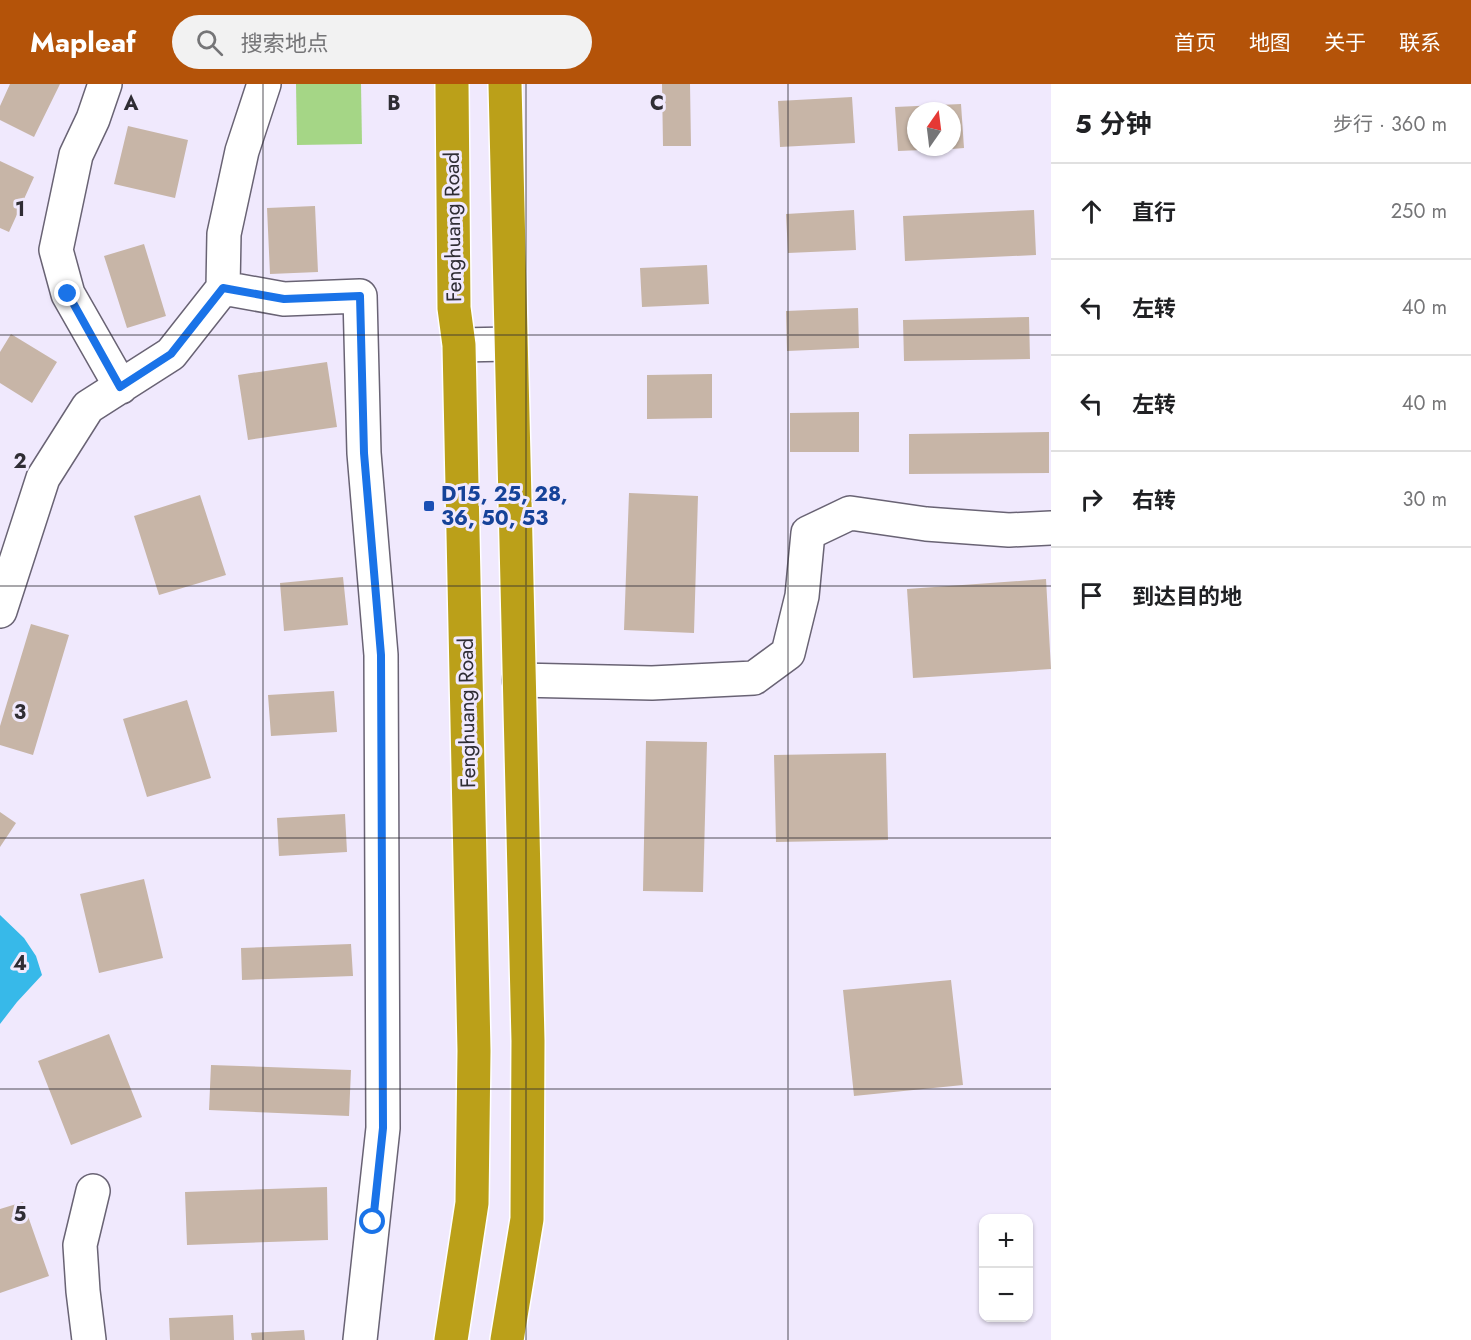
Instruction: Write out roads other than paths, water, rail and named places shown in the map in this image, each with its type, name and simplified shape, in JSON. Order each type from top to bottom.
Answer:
[{"type":"highway","name":"Fenghuang Road","points":[[451,1340],[472,1203],[474,1051],[459,345],[454,308],[452,84]]},
{"type":"highway","points":[[505,84],[528,1041],[527,1219],[507,1340]]},
{"type":"street","points":[[105,84],[93,119],[76,155],[56,250],[68,294],[120,387]]},
{"type":"street","points":[[0,611],[43,478],[88,407],[171,354],[223,288],[224,234],[242,152],[264,84]]},
{"type":"street","points":[[223,288],[284,299],[360,296],[364,453],[381,655],[383,1116],[360,1340]]},
{"type":"street","points":[[459,345],[511,344]]},
{"type":"street","points":[[519,680],[652,683],[754,678],[788,653],[802,596],[808,533],[850,513],[938,525],[1009,530],[1051,528]]},
{"type":"street","points":[[89,1340],[80,1245],[93,1191]]},
{"type":"water","points":[[0,915],[24,938],[36,956],[42,975],[0,1024]]},
{"type":"place","name":"D15, 25, 28, 36, 50, 53","points":[[429,506]]}]
